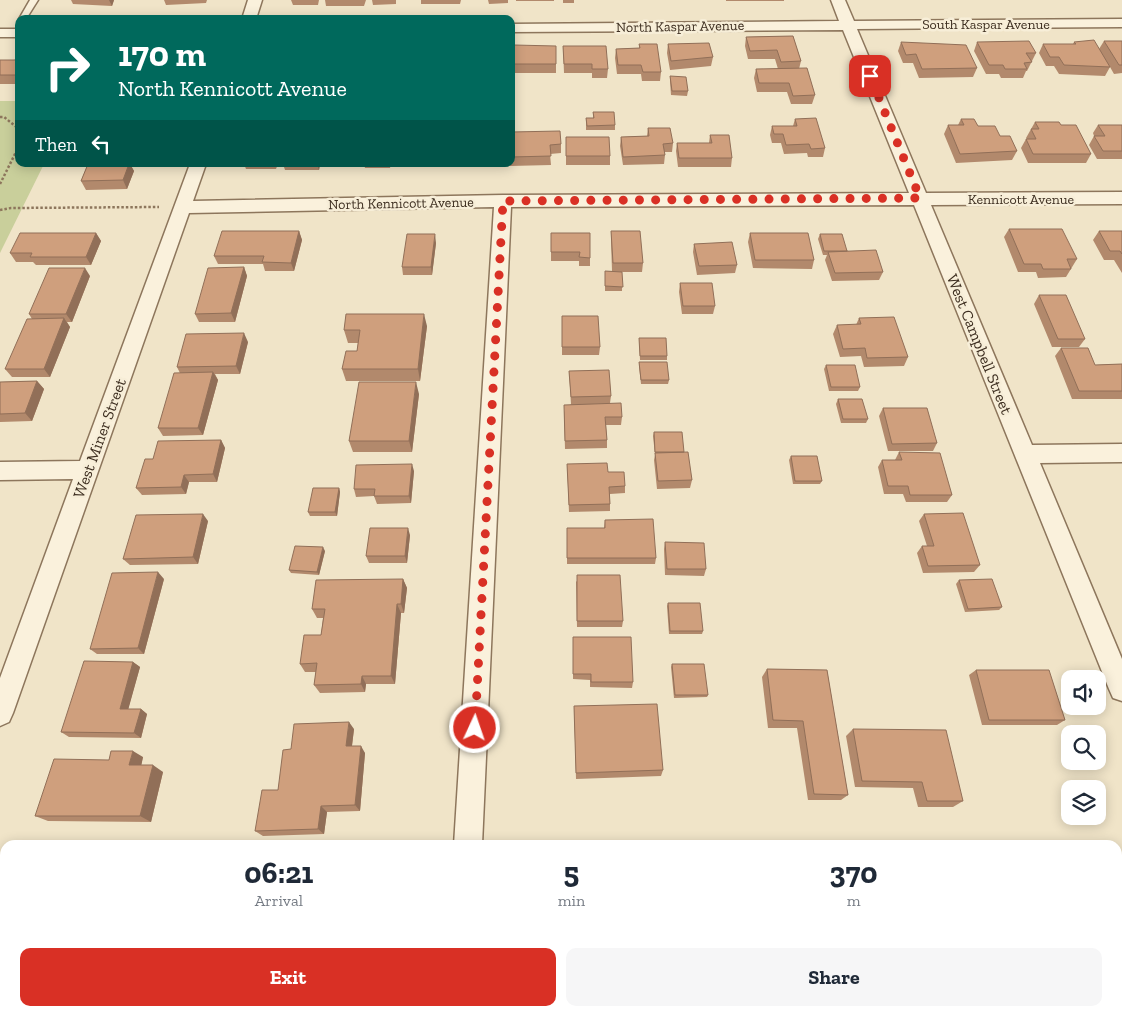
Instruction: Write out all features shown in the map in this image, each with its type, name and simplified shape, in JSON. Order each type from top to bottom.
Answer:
[{"type":"street","points":[[250,15],[255,0]]},
{"type":"street","name":"West Campbell Street","points":[[838,0],[1122,689]]},
{"type":"street","name":"South Kaspar Avenue","points":[[849,25],[1122,23]]},
{"type":"street","name":"North Kaspar Avenue","points":[[515,28],[849,25]]},
{"type":"street","name":"West Miner Street","points":[[0,713],[197,167]]},
{"type":"street","name":"Kennicott Avenue","points":[[920,198],[924,200],[1122,198]]},
{"type":"street","name":"North Kennicott Avenue","points":[[183,207],[503,201],[920,198]]},
{"type":"street","points":[[468,840],[503,201]]},
{"type":"street","points":[[1026,454],[1122,453]]},
{"type":"street","points":[[0,471],[87,470]]},
{"type":"lane","points":[[25,15],[34,0]]},
{"type":"path","points":[[0,117],[4,117],[15,126]]},
{"type":"path","points":[[0,184],[15,154]]},
{"type":"path","points":[[0,210],[11,208],[183,207]]},
{"type":"green space","points":[[0,101],[15,101],[15,167],[43,167],[0,253]]},
{"type":"building","points":[[793,36],[801,61],[781,62],[777,50],[750,51],[746,37]]},
{"type":"building","points":[[1094,40],[1110,67],[1064,65],[1059,57],[1050,57],[1043,44],[1076,44],[1074,42]]},
{"type":"building","points":[[1029,41],[1036,53],[1026,53],[1032,62],[1024,63],[1027,69],[1005,69],[1003,65],[989,65],[977,42]]},
{"type":"building","points":[[1104,41],[1122,41],[1122,65],[1119,65]]},
{"type":"building","points":[[901,42],[966,45],[977,68],[922,69],[916,54],[906,55]]},
{"type":"building","points":[[709,43],[713,57],[671,61],[668,44]]},
{"type":"building","points":[[639,44],[657,44],[661,72],[643,72],[641,65],[618,65],[616,49],[640,48]]},
{"type":"building","points":[[515,45],[556,46],[556,64],[515,64]]},
{"type":"building","points":[[563,46],[606,46],[608,69],[592,69],[592,64],[564,64]]},
{"type":"building","points":[[0,60],[15,60],[15,75],[0,75]]},
{"type":"building","points":[[807,68],[815,95],[793,96],[789,83],[759,83],[756,69]]},
{"type":"building","points":[[670,76],[686,77],[688,91],[672,91]]},
{"type":"building","points":[[593,112],[614,112],[615,125],[587,126],[586,118],[594,118]]},
{"type":"building","points":[[816,118],[825,148],[811,149],[809,144],[786,145],[783,134],[774,134],[772,126],[797,126],[795,119]]},
{"type":"building","points":[[961,119],[974,119],[978,126],[995,126],[1000,136],[1010,136],[1017,151],[960,154],[948,125],[964,125]]},
{"type":"building","points":[[1035,122],[1059,122],[1061,125],[1076,125],[1091,154],[1033,154],[1026,139],[1036,139],[1031,129],[1039,129]]},
{"type":"building","points":[[1098,125],[1122,125],[1122,151],[1103,151],[1094,136],[1105,136]]},
{"type":"building","points":[[648,128],[670,128],[673,143],[663,144],[665,155],[623,157],[621,137],[649,136]]},
{"type":"building","points":[[560,131],[561,144],[550,145],[551,156],[515,157],[515,132]]},
{"type":"building","points":[[710,135],[729,135],[732,158],[679,158],[677,143],[712,143]]},
{"type":"building","points":[[566,137],[609,137],[610,156],[566,156]]},
{"type":"building","points":[[87,167],[128,167],[123,180],[81,181]]},
{"type":"building","points":[[1009,229],[1062,229],[1077,259],[1067,259],[1071,269],[1043,269],[1041,264],[1024,264]]},
{"type":"building","points":[[222,231],[299,231],[291,263],[262,262],[264,256],[214,256]]},
{"type":"building","points":[[611,231],[640,231],[643,263],[613,263]]},
{"type":"building","points":[[1099,231],[1122,231],[1122,254],[1120,251],[1110,251]]},
{"type":"building","points":[[20,233],[96,233],[86,257],[30,257],[32,253],[10,253]]},
{"type":"building","points":[[551,233],[590,233],[590,258],[579,257],[580,252],[551,252]]},
{"type":"building","points":[[750,233],[808,233],[814,260],[755,260]]},
{"type":"building","points":[[407,234],[435,234],[431,267],[402,267]]},
{"type":"building","points":[[820,234],[842,234],[847,251],[824,251]]},
{"type":"building","points":[[732,242],[737,265],[699,266],[694,244]]},
{"type":"building","points":[[876,250],[883,272],[835,273],[828,252]]},
{"type":"building","points":[[244,267],[231,313],[195,314],[208,268]]},
{"type":"building","points":[[49,268],[85,268],[66,314],[29,314]]},
{"type":"building","points":[[605,271],[622,272],[623,287],[605,286]]},
{"type":"building","points":[[680,283],[712,283],[715,306],[683,306]]},
{"type":"building","points":[[1039,295],[1066,295],[1085,339],[1058,339]]},
{"type":"building","points":[[346,314],[424,314],[418,369],[342,369],[346,351],[357,351],[360,330],[344,330]]},
{"type":"building","points":[[562,316],[598,316],[600,347],[562,347]]},
{"type":"building","points":[[894,317],[908,357],[867,358],[865,348],[843,349],[837,325],[861,324],[859,318]]},
{"type":"building","points":[[64,318],[44,369],[5,369],[27,319]]},
{"type":"building","points":[[244,333],[236,366],[177,367],[186,334]]},
{"type":"building","points":[[639,338],[666,338],[667,356],[640,356]]},
{"type":"building","points":[[1061,348],[1088,348],[1095,365],[1122,364],[1122,391],[1079,391]]},
{"type":"building","points":[[639,362],[667,362],[669,380],[641,380]]},
{"type":"building","points":[[826,365],[855,365],[860,387],[831,387]]},
{"type":"building","points":[[609,370],[611,396],[571,397],[569,371]]},
{"type":"building","points":[[213,372],[198,428],[158,428],[174,373]]},
{"type":"building","points":[[37,381],[25,413],[0,414],[0,382]]},
{"type":"building","points":[[359,382],[416,382],[409,441],[349,441]]},
{"type":"building","points":[[838,399],[862,399],[868,419],[843,419]]},
{"type":"building","points":[[621,403],[622,417],[605,417],[607,440],[565,441],[564,405]]},
{"type":"building","points":[[883,408],[927,408],[937,443],[892,444]]},
{"type":"building","points":[[654,432],[682,432],[684,452],[655,452]]},
{"type":"building","points":[[221,440],[213,474],[184,475],[181,487],[136,488],[145,459],[153,459],[158,441]]},
{"type":"building","points":[[688,452],[692,480],[658,481],[655,453]]},
{"type":"building","points":[[899,452],[940,453],[952,495],[910,495],[908,486],[888,486],[882,460],[902,460]]},
{"type":"building","points":[[791,456],[817,456],[822,481],[795,481]]},
{"type":"building","points":[[607,463],[608,472],[624,472],[625,486],[609,487],[610,504],[569,505],[567,464]]},
{"type":"building","points":[[412,464],[409,496],[374,496],[375,489],[354,489],[356,465]]},
{"type":"building","points":[[313,488],[339,488],[335,512],[308,512]]},
{"type":"building","points":[[963,513],[980,565],[928,566],[922,546],[934,546],[924,514]]},
{"type":"building","points":[[203,514],[193,557],[123,559],[136,515]]},
{"type":"building","points":[[653,519],[656,558],[567,558],[567,528],[605,528],[605,520]]},
{"type":"building","points":[[370,528],[408,528],[405,556],[366,556]]},
{"type":"building","points":[[665,542],[704,543],[706,569],[667,569]]},
{"type":"building","points":[[295,546],[323,547],[317,572],[289,570]]},
{"type":"building","points":[[158,572],[138,648],[90,649],[112,573]]},
{"type":"building","points":[[577,575],[620,575],[623,621],[577,621]]},
{"type":"building","points":[[403,579],[401,604],[397,604],[391,676],[362,676],[361,684],[314,685],[317,663],[300,664],[304,635],[321,635],[325,609],[312,609],[316,580]]},
{"type":"building","points":[[992,579],[1002,607],[968,609],[959,580]]},
{"type":"building","points":[[668,603],[700,603],[703,631],[670,631]]},
{"type":"building","points":[[573,637],[631,637],[633,682],[591,682],[591,674],[573,674]]},
{"type":"building","points":[[84,661],[133,662],[120,709],[141,709],[134,733],[61,732]]},
{"type":"building","points":[[672,664],[704,664],[708,695],[675,695]]},
{"type":"building","points":[[767,669],[827,670],[848,795],[814,794],[803,721],[773,720]]},
{"type":"building","points":[[976,670],[1049,670],[1061,708],[1061,715],[1063,715],[1065,720],[989,720]]},
{"type":"building","points":[[657,704],[663,770],[576,773],[574,706]]},
{"type":"building","points":[[349,722],[346,746],[361,746],[355,805],[321,806],[318,829],[255,831],[262,790],[278,790],[283,750],[291,749],[294,724]]},
{"type":"building","points":[[853,729],[946,730],[963,801],[927,801],[922,782],[862,781]]},
{"type":"building","points":[[111,751],[133,751],[129,765],[153,765],[140,816],[35,816],[54,759],[109,760]]},
{"type":"route","points":[[475,728],[503,201],[920,198],[870,76]]}]
